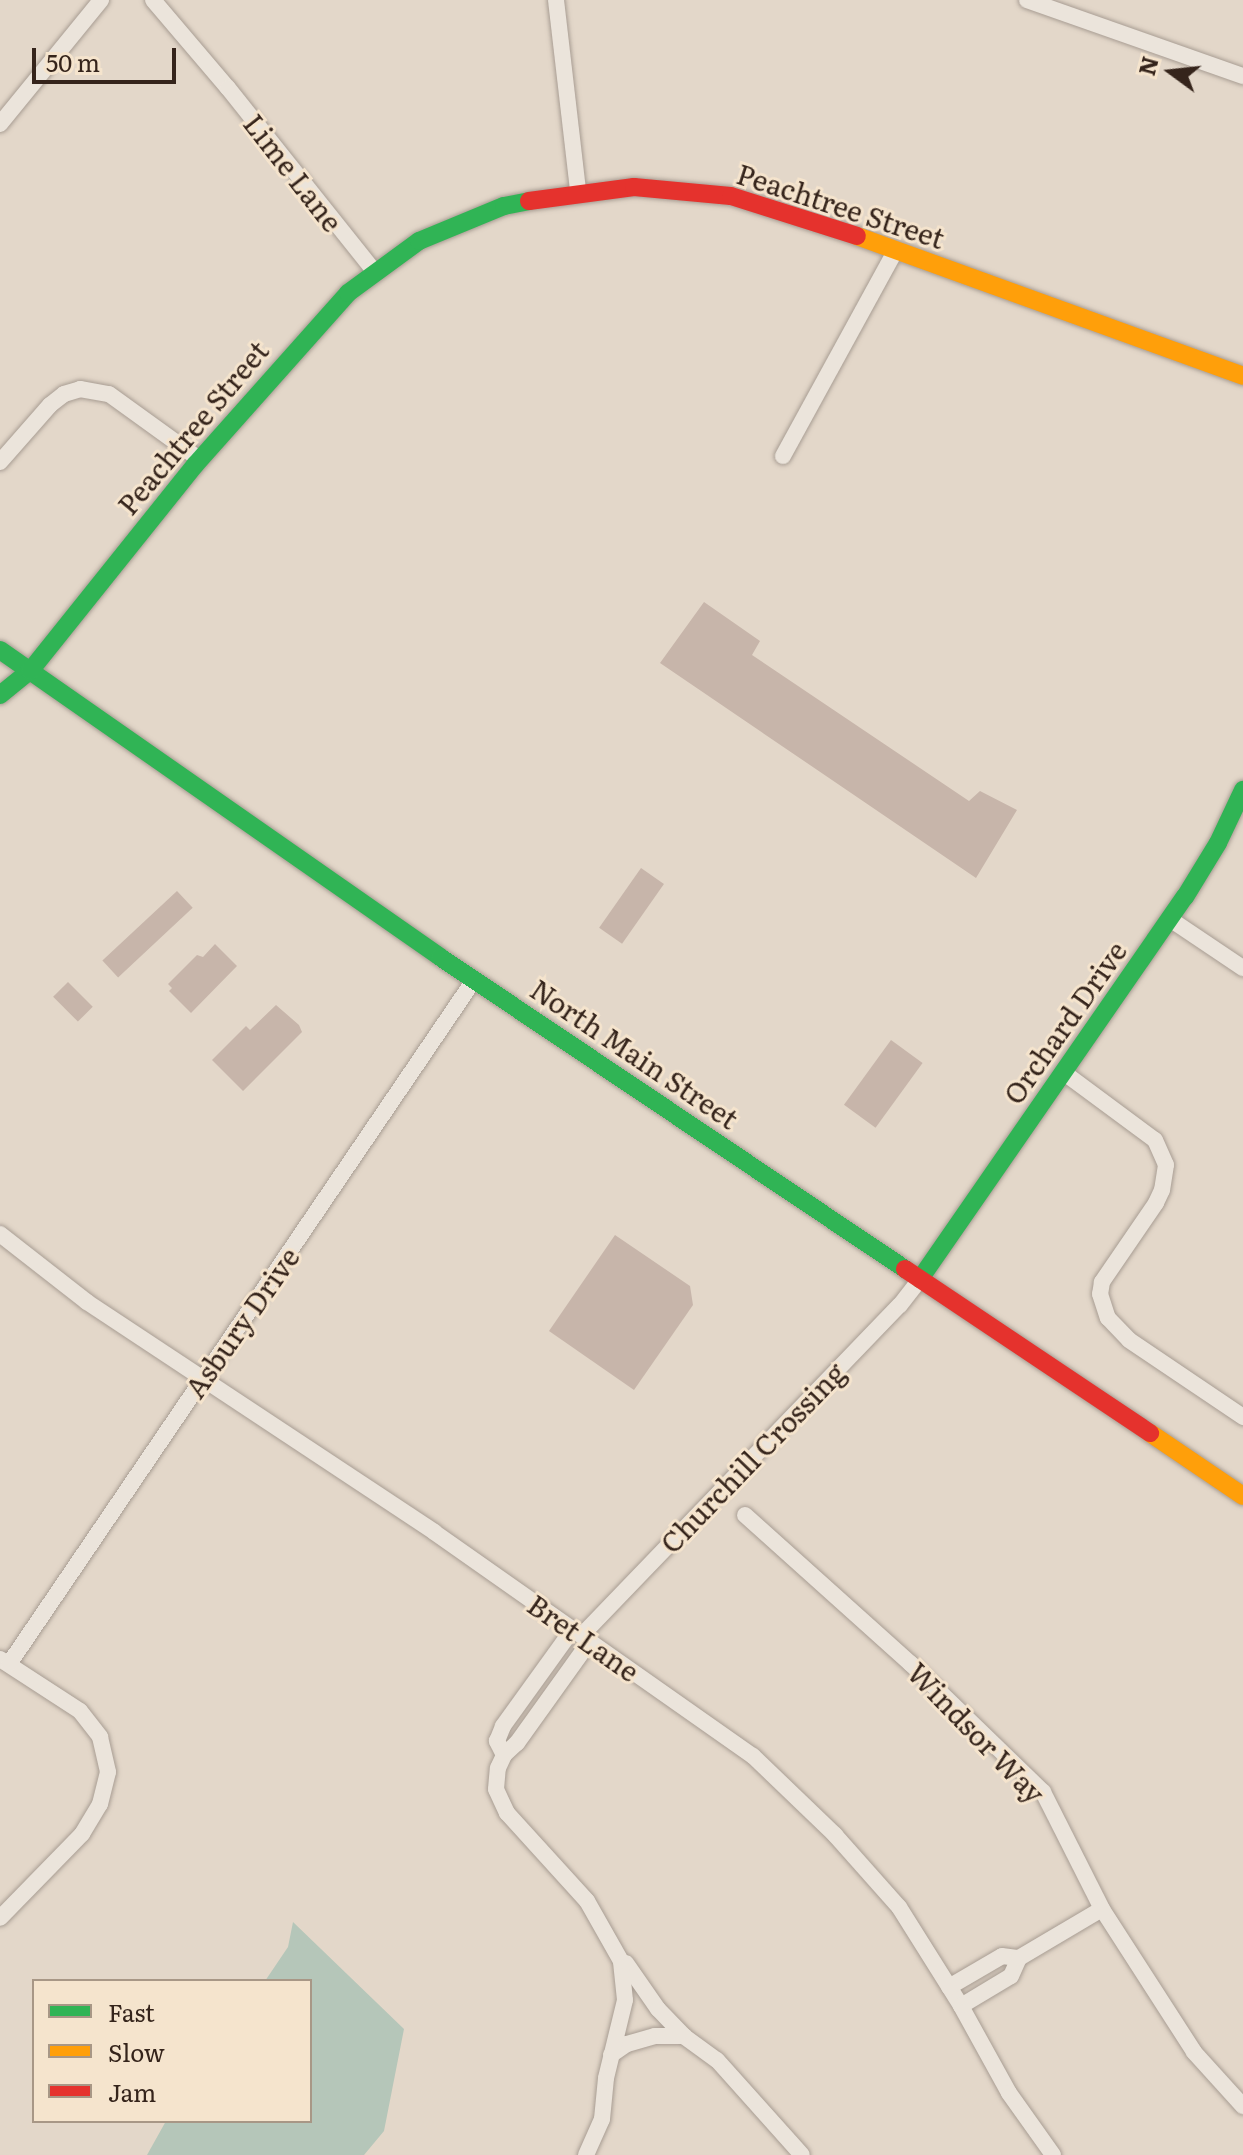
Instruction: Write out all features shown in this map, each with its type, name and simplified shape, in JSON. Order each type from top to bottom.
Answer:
[{"type":"street","points":[[0,124],[101,0]]},
{"type":"street","name":"Lime Lane","points":[[153,0],[174,21],[374,271]]},
{"type":"street","points":[[556,0],[578,191]]},
{"type":"street","points":[[1027,0],[1243,76]]},
{"type":"street","name":"Peachtree Street","points":[[0,695],[30,671],[199,459],[327,313],[374,271],[419,241],[474,216],[536,198],[578,191],[656,187],[731,196],[795,214],[1243,376]]},
{"type":"street","points":[[783,456],[896,250]]},
{"type":"street","points":[[0,462],[50,405],[64,394],[80,389],[109,394],[199,459]]},
{"type":"street","name":"North Main Street","points":[[0,650],[474,980],[1243,1496]]},
{"type":"street","name":"Orchard Drive","points":[[920,1279],[1170,919],[1218,843],[1243,790]]},
{"type":"street","points":[[1170,919],[1243,968]]},
{"type":"street","name":"Asbury Drive","points":[[4,1661],[474,980]]},
{"type":"street","points":[[1063,1072],[1155,1140],[1166,1165],[1166,1178],[1156,1203],[1102,1282],[1100,1294],[1108,1318],[1129,1340],[1243,1417]]},
{"type":"street","name":"Bret Lane","points":[[0,1234],[66,1287],[582,1635],[753,1756],[835,1835],[899,1907],[961,2006],[1009,2093],[1053,2155]]},
{"type":"street","name":"Churchill Crossing","points":[[802,2155],[730,2073],[685,2037],[642,1989],[587,1901],[507,1813],[496,1789],[498,1768],[504,1755],[497,1741],[503,1726],[582,1635],[865,1342],[920,1279]]},
{"type":"street","name":"Windsor Way","points":[[745,1515],[911,1664],[1043,1792],[1102,1909],[1194,2052],[1243,2106]]},
{"type":"street","points":[[0,1918],[93,1818],[106,1789],[108,1772],[100,1737],[80,1711],[4,1661]]},
{"type":"street","points":[[961,2006],[1011,1976],[1019,1958],[1102,1909]]},
{"type":"street","points":[[586,2155],[602,2119],[611,2055],[625,2000],[623,1971],[613,1942]]},
{"type":"street","points":[[949,1987],[1002,1956],[1019,1958]]},
{"type":"street","points":[[611,2055],[627,2044],[655,2036],[685,2037]]},
{"type":"shaded area","points":[[293,1922],[404,2029],[384,2131],[364,2155],[147,2155],[165,2123],[312,2123],[312,1979],[266,1979],[288,1947]]},
{"type":"building","points":[[704,602],[760,641],[752,655],[969,801],[980,791],[1017,810],[976,878],[660,663]]},
{"type":"building","points":[[641,868],[664,884],[622,944],[599,928]]},
{"type":"building","points":[[177,891],[193,908],[118,977],[102,961]]},
{"type":"building","points":[[215,944],[237,966],[191,1013],[169,991],[172,988],[168,984],[197,955],[203,957]]},
{"type":"building","points":[[68,982],[93,1007],[78,1022],[53,997]]},
{"type":"building","points":[[276,1005],[299,1025],[302,1032],[243,1091],[212,1060],[246,1026],[250,1030]]},
{"type":"building","points":[[891,1040],[923,1063],[876,1128],[844,1105]]},
{"type":"building","points":[[615,1235],[690,1286],[693,1305],[634,1390],[549,1331]]},
{"type":"traffic: fast","points":[[0,695],[30,671],[195,465],[348,293],[419,241],[504,206],[529,201]]},
{"type":"traffic: fast","points":[[0,650],[440,957],[905,1269]]},
{"type":"traffic: fast","points":[[920,1279],[1185,897],[1218,843],[1243,790]]},
{"type":"traffic: slow","points":[[857,236],[1243,376]]},
{"type":"traffic: slow","points":[[1150,1433],[1243,1496]]},
{"type":"traffic: jam","points":[[529,201],[634,187],[731,196],[857,236]]},
{"type":"traffic: jam","points":[[905,1269],[1150,1433]]}]
